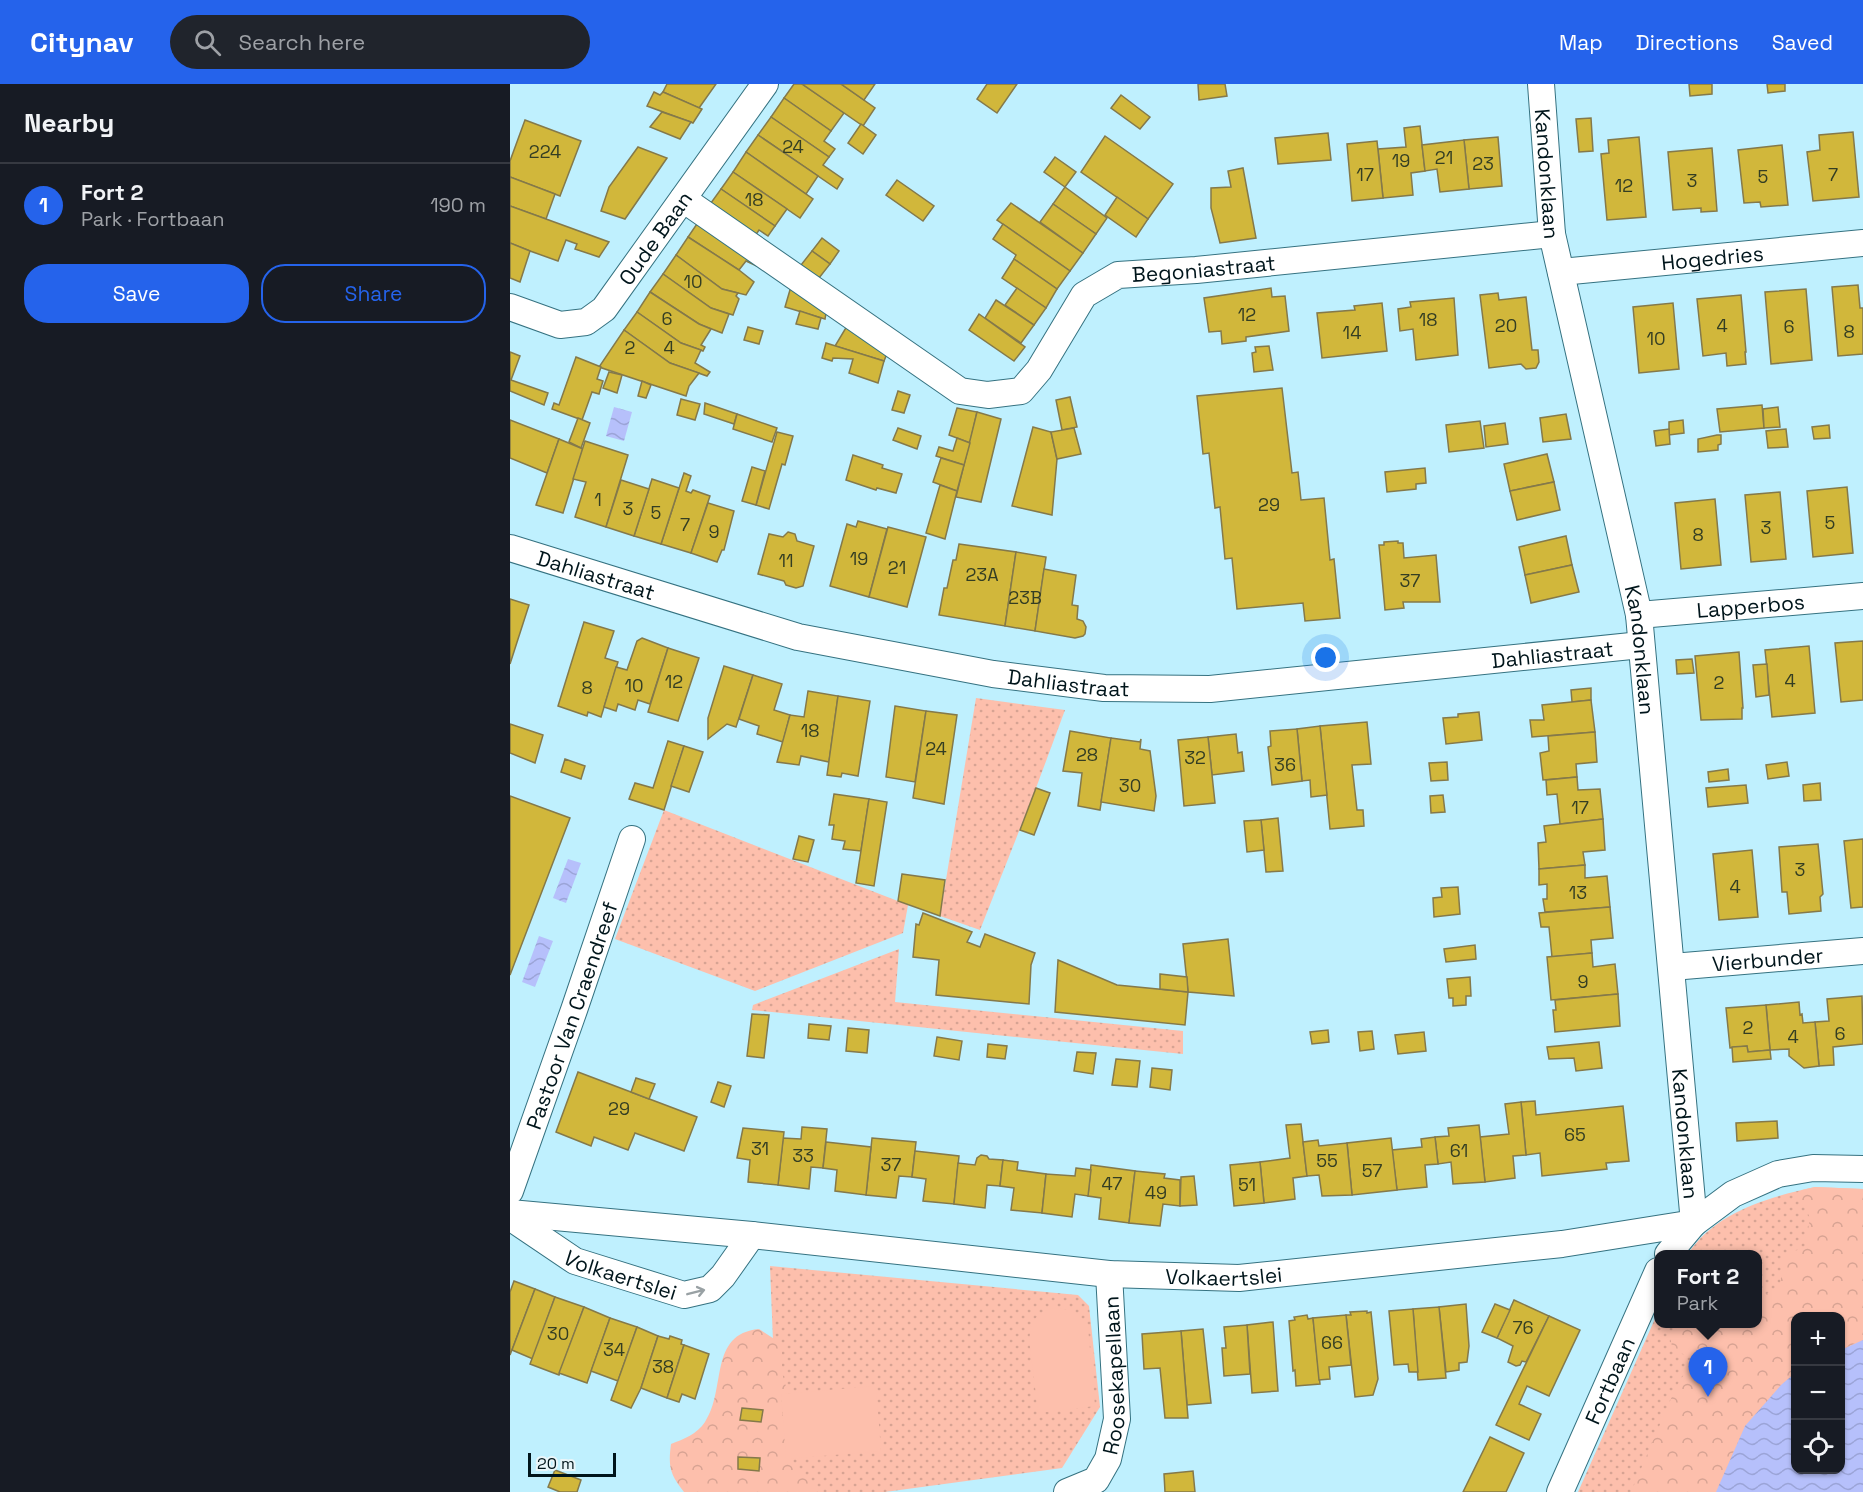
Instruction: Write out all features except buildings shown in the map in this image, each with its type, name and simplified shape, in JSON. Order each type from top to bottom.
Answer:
[{"type":"street","name":"Oude Baan","points":[[510,307],[560,326],[586,322],[604,309],[765,84]]},
{"type":"street","name":"Kandonklaan","points":[[1540,84],[1552,234],[1639,615],[1694,1223]]},
{"type":"street","name":"Begoniastraat","points":[[683,199],[960,391],[988,395],[1021,391],[1040,370],[1084,295],[1118,275],[1196,270],[1552,234]]},
{"type":"street","name":"Hogedries","points":[[1561,272],[1863,243]]},
{"type":"street","name":"Dahliastraat","points":[[510,548],[798,637],[993,674],[1104,688],[1210,689],[1641,645]]},
{"type":"street","name":"Lapperbos","points":[[1639,615],[1863,596]]},
{"type":"street","name":"Pastoor Van Craendreef","points":[[510,1191],[632,839]]},
{"type":"street","name":"Vierbunder","points":[[1672,968],[1863,951]]},
{"type":"street","points":[[1671,1250],[1694,1223],[1732,1194],[1778,1174],[1813,1168],[1863,1169]]},
{"type":"street","name":"Volkaertslei","points":[[510,1215],[752,1235],[1109,1274],[1239,1278],[1562,1244],[1694,1223]]},
{"type":"street","name":"Volkaertslei","points":[[510,1215],[575,1261],[684,1295],[710,1289],[723,1276],[752,1235]]},
{"type":"street","name":"Roosekapellaan","points":[[1067,1492],[1096,1480],[1108,1459],[1117,1419],[1109,1274]]},
{"type":"street","name":"Fortbaan","points":[[1560,1492],[1654,1282]]},
{"type":"green space","points":[[976,698],[1065,710],[980,930],[940,916]]},
{"type":"green space","points":[[664,810],[908,905],[903,933],[755,991],[615,939]]},
{"type":"green space","points":[[899,949],[895,1002],[1183,1031],[1183,1054],[752,1010],[753,1005]]},
{"type":"green space","points":[[1815,1187],[1863,1189],[1863,1492],[1578,1492],[1654,1321],[1654,1328],[1762,1328],[1762,1250],[1691,1250],[1713,1227],[1744,1208]]},
{"type":"green space","points":[[1815,1187],[1863,1189],[1863,1340],[1845,1348],[1845,1312],[1791,1312],[1791,1376],[1745,1426],[1716,1492],[1631,1492],[1676,1387],[1686,1371],[1696,1362],[1694,1357],[1673,1351],[1670,1337],[1673,1328],[1762,1328],[1762,1296],[1780,1285],[1783,1262],[1790,1252],[1805,1248],[1810,1218],[1800,1197],[1802,1190]]},
{"type":"green space","points":[[770,1266],[1078,1295],[1089,1306],[1100,1407],[1062,1468],[885,1492],[779,1492]]},
{"type":"green space","points":[[1057,1308],[1077,1315],[1088,1327],[1095,1406],[1038,1413],[1030,1350],[1030,1331],[1038,1316]]},
{"type":"green space","points":[[759,1329],[782,1344],[782,1373],[787,1390],[781,1394],[781,1409],[790,1435],[789,1459],[809,1479],[818,1492],[684,1492],[671,1470],[671,1444],[694,1433],[705,1422],[712,1409],[725,1352],[732,1341],[743,1333]]},
{"type":"green space","points":[[876,1386],[881,1451],[786,1459],[781,1394]]},
{"type":"water","points":[[614,407],[632,412],[624,441],[606,436]]},
{"type":"water","points":[[568,859],[581,863],[566,903],[553,898]]},
{"type":"water","points":[[539,936],[553,941],[535,987],[522,982]]},
{"type":"water","points":[[1863,1340],[1863,1492],[1716,1492],[1745,1426],[1791,1376],[1791,1474],[1845,1474],[1845,1348]]},
{"type":"place","name":"Fort 2","points":[[1708,1397]]}]
